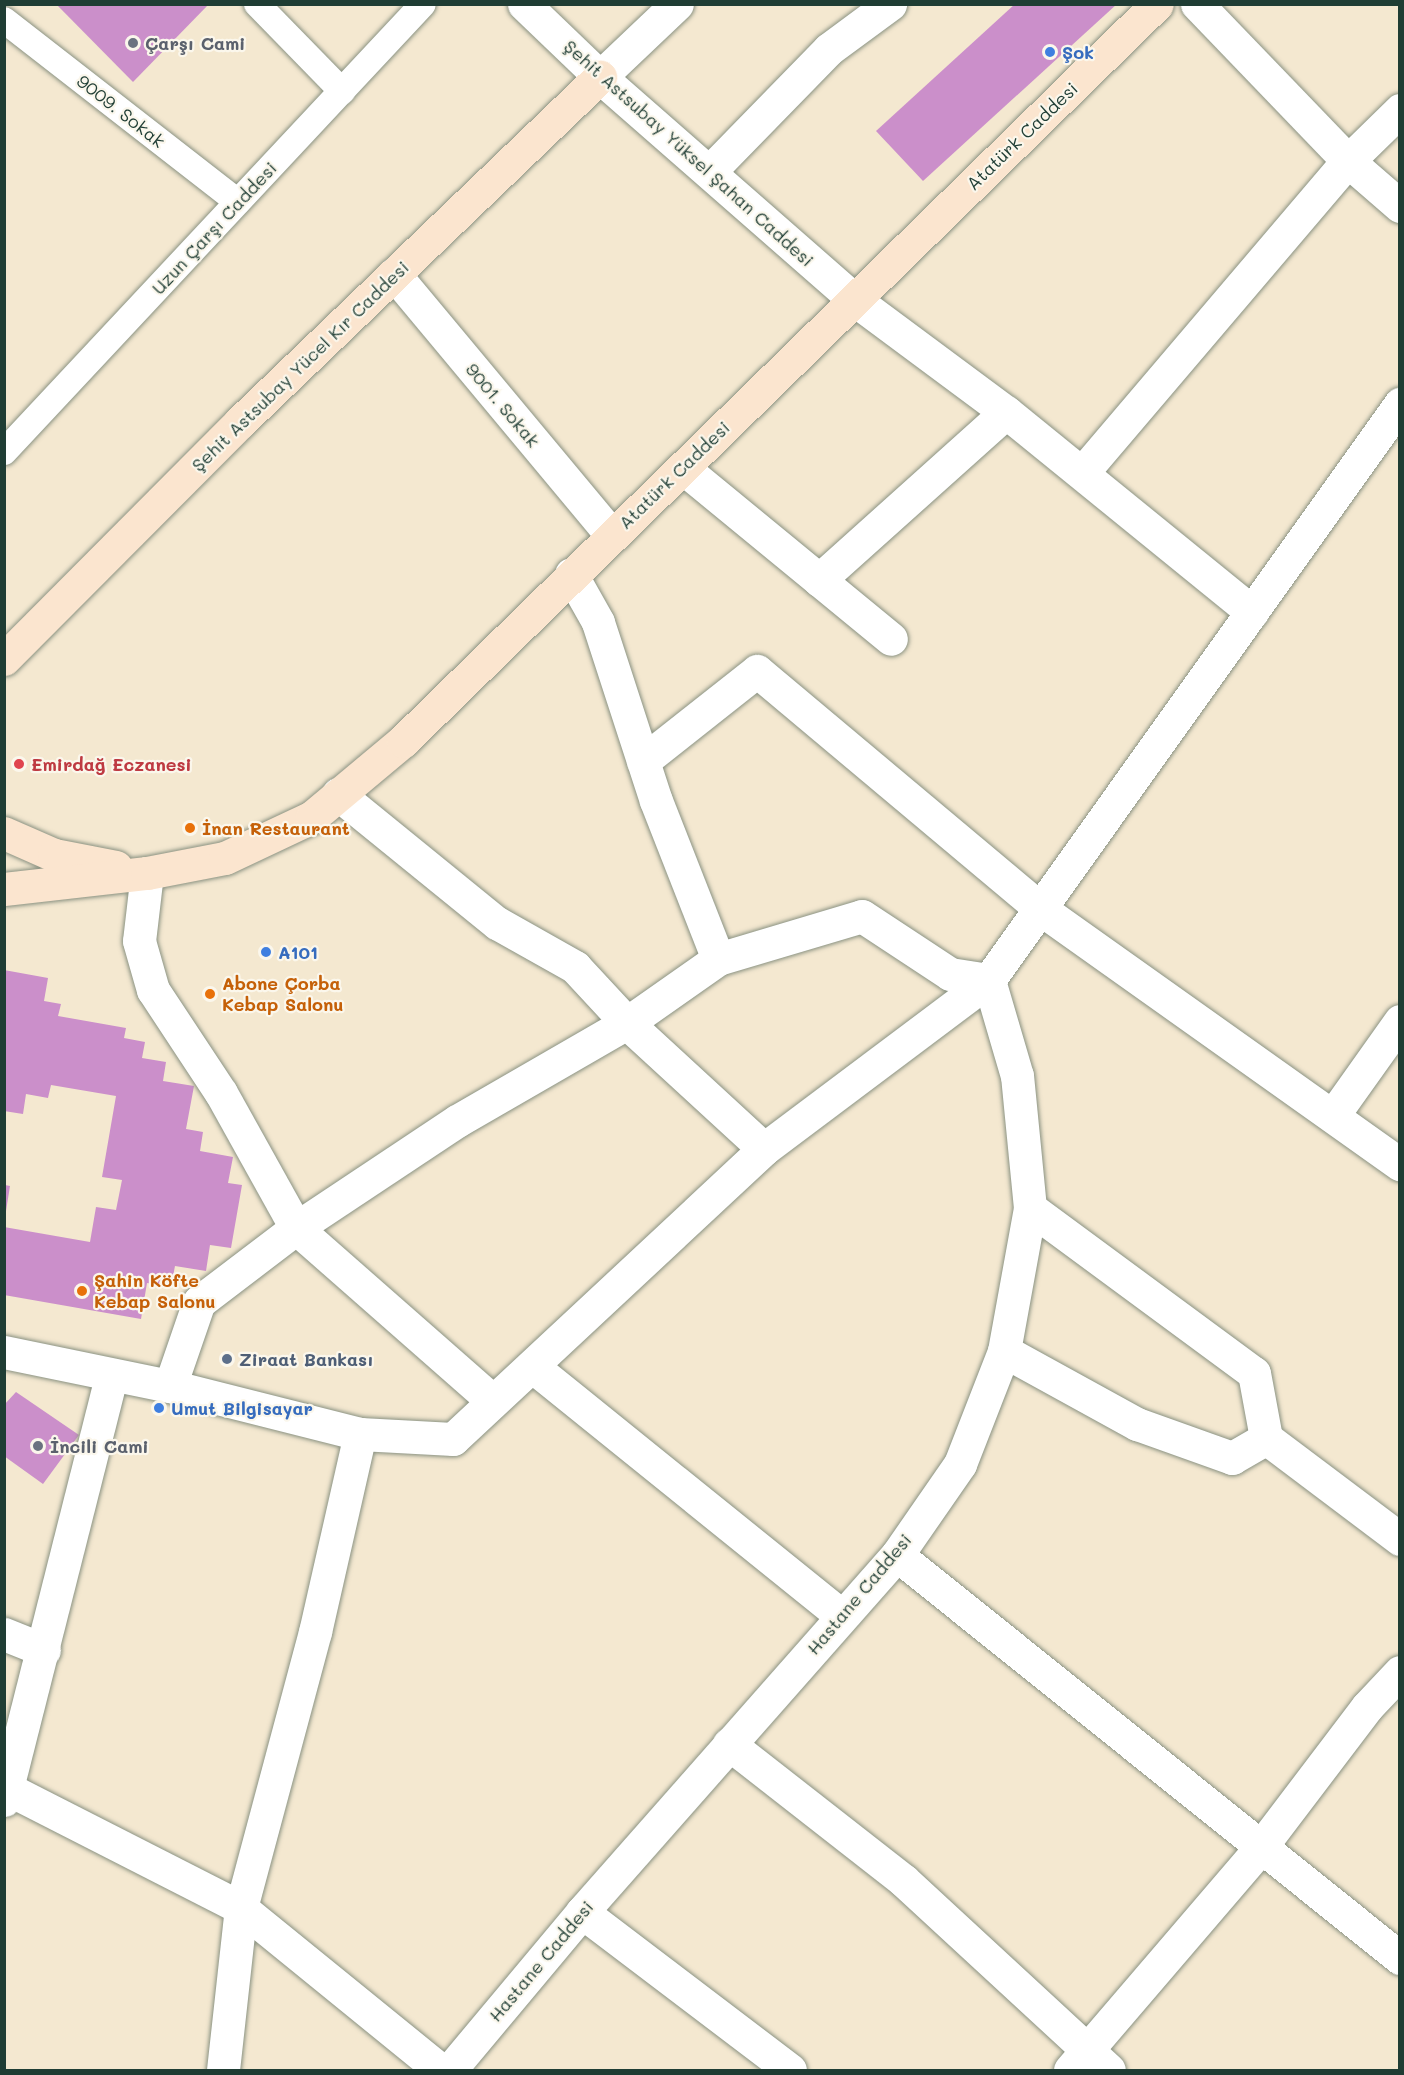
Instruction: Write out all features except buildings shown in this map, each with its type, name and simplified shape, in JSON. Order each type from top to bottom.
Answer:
[{"type":"main road","name":"Atatürk Caddesi","points":[[4,889],[147,873],[225,858],[312,817],[403,741],[571,574],[683,468],[1157,4]]},
{"type":"main road","name":"Şehit Astsubay Yücel Kır Caddesi","points":[[4,659],[240,422],[600,76]]},
{"type":"main road","name":"Atatürk Caddesi","points":[[4,833],[54,855],[147,873]]},
{"type":"street","points":[[257,4],[342,91]]},
{"type":"street","name":"Uzun Çarşı Caddesi","points":[[4,452],[423,4]]},
{"type":"street","name":"Şehit Astsubay Yüksel Şahan Caddesi","points":[[524,4],[600,76],[711,170],[855,300],[1006,412],[1252,612]]},
{"type":"street","points":[[600,76],[677,4]]},
{"type":"street","points":[[711,170],[829,49],[890,4]]},
{"type":"street","points":[[1197,4],[1348,161],[1400,206]]},
{"type":"street","name":"9009. Sokak","points":[[4,20],[238,202]]},
{"type":"street","points":[[1082,473],[1348,161],[1400,110]]},
{"type":"street","name":"9001. Sokak","points":[[394,274],[612,536]]},
{"type":"street","points":[[4,1352],[111,1376],[170,1386],[360,1434],[453,1439],[764,1149],[989,980],[1042,910],[1397,411]]},
{"type":"street","points":[[819,580],[1006,412]]},
{"type":"street","points":[[683,468],[891,639]]},
{"type":"street","points":[[571,574],[598,622],[644,761],[717,959]]},
{"type":"street","points":[[644,761],[757,671],[1042,910],[1334,1114],[1400,1164]]},
{"type":"street","points":[[338,795],[497,924],[575,967],[627,1023],[764,1149]]},
{"type":"street","points":[[147,873],[139,941],[153,990],[221,1093],[296,1228],[494,1401]]},
{"type":"street","points":[[170,1386],[199,1302],[296,1228],[456,1121],[627,1023],[717,959],[862,916],[950,974],[989,980]]},
{"type":"street","name":"Hastane Caddesi","points":[[450,2070],[582,1911],[897,1555],[960,1464],[1004,1351],[1030,1208],[1017,1076],[989,980]]},
{"type":"street","points":[[1334,1114],[1400,1021]]},
{"type":"street","points":[[1030,1208],[1254,1373],[1266,1438],[1400,1539]]},
{"type":"street","points":[[1004,1351],[1137,1424],[1232,1458],[1266,1438]]},
{"type":"street","points":[[532,1366],[842,1616]]},
{"type":"street","points":[[111,1376],[44,1650],[6,1792],[241,1908],[440,2070]]},
{"type":"street","points":[[223,2070],[241,1908],[315,1632],[360,1434]]},
{"type":"street","points":[[897,1555],[1400,1958]]},
{"type":"street","points":[[4,1634],[44,1650]]},
{"type":"street","points":[[729,1744],[903,1880],[1088,2064],[1260,1848],[1367,1707],[1400,1672]]},
{"type":"street","points":[[582,1911],[790,2070]]},
{"type":"place","name":"Çarşı Cami","points":[[133,43]]},
{"type":"place","name":"Şok","points":[[1050,52]]},
{"type":"place","name":"Emirdağ Eczanesi","points":[[19,764]]},
{"type":"place","name":"İnan Restaurant","points":[[190,828]]},
{"type":"place","name":"A101","points":[[266,952]]},
{"type":"place","name":"Abone Çorba Kebap Salonu","points":[[210,994]]},
{"type":"place","name":"Şahin Köfte Kebap Salonu","points":[[82,1291]]},
{"type":"place","name":"Ziraat Bankası","points":[[227,1359]]},
{"type":"place","name":"Umut Bilgisayar","points":[[159,1408]]},
{"type":"place","name":"İncili Cami","points":[[38,1446]]}]
